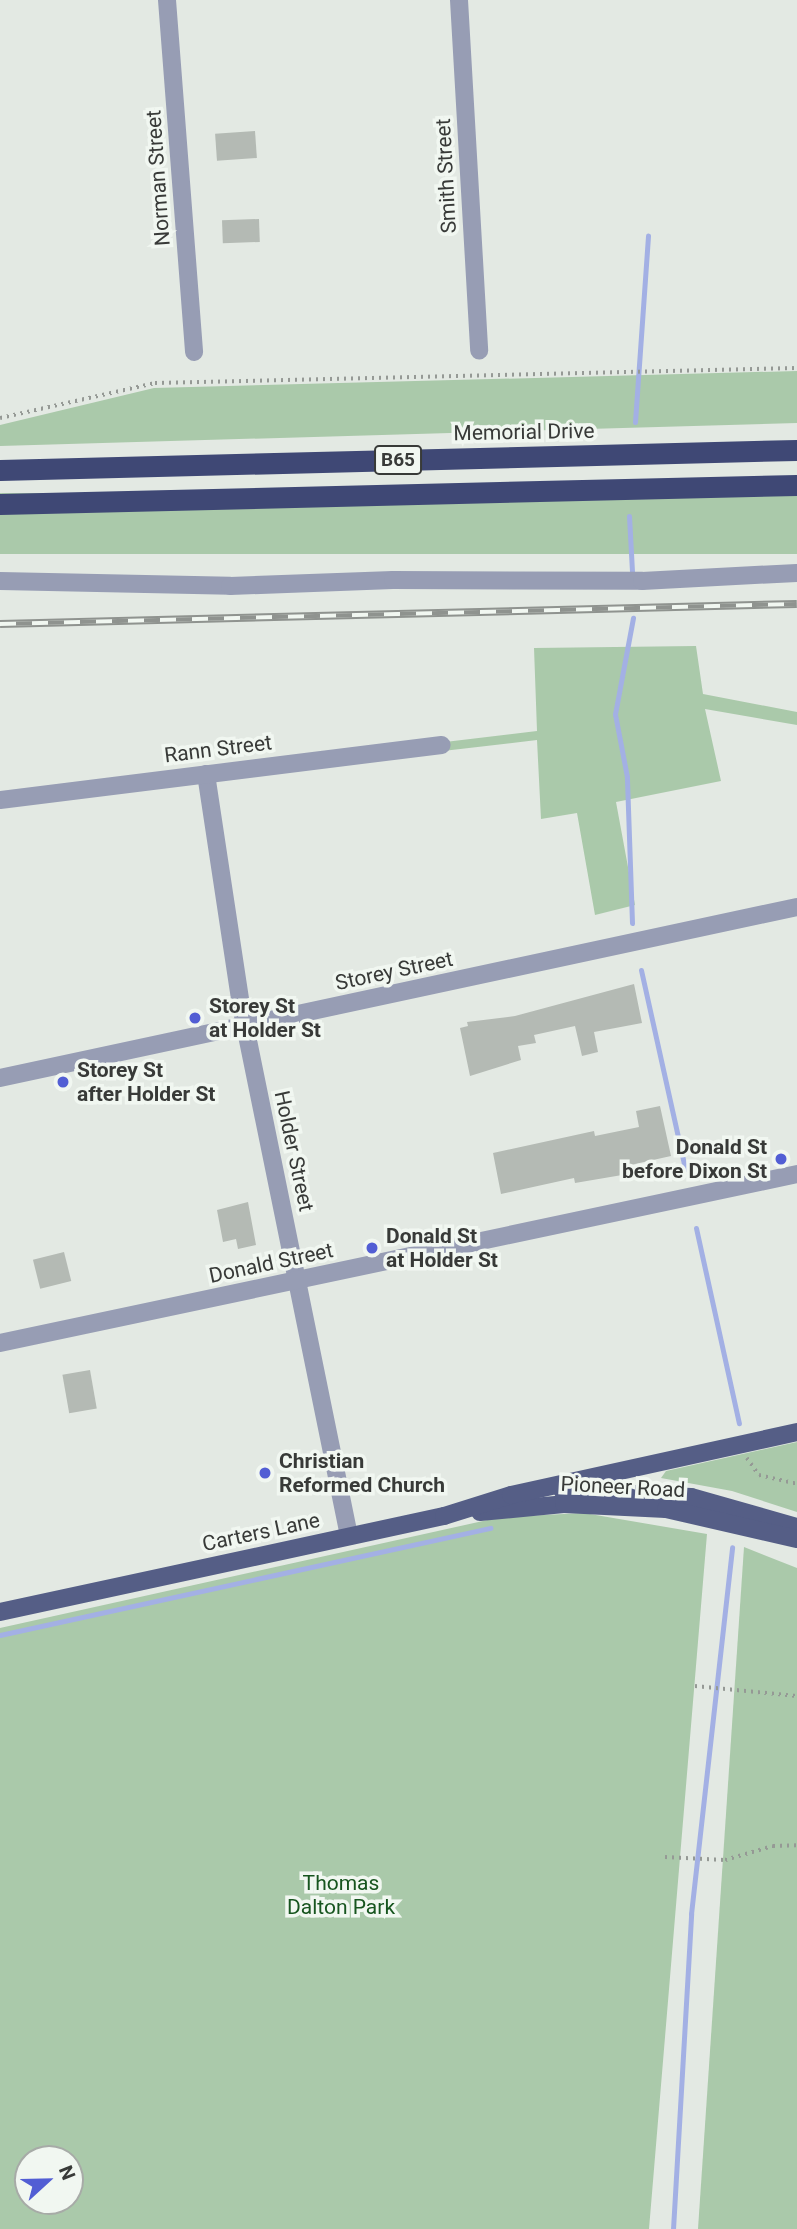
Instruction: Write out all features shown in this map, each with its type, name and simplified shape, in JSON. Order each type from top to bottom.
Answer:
[{"type":"highway","name":"Memorial Drive","points":[[0,470],[797,450]]},
{"type":"highway","name":"B65","points":[[0,504],[797,485]]},
{"type":"main road","name":"Carters Lane","points":[[0,1612],[444,1516],[530,1490],[797,1432]]},
{"type":"main road","name":"Carters Lane","points":[[530,1490],[603,1491]]},
{"type":"main road","name":"Pioneer Road","points":[[603,1491],[691,1497],[797,1527]]},
{"type":"main road","name":"Pioneer Road","points":[[444,1516],[564,1504],[666,1509],[797,1539]]},
{"type":"street","name":"Norman Street","points":[[167,0],[194,352]]},
{"type":"street","name":"Smith Street","points":[[459,0],[480,350]]},
{"type":"street","points":[[0,581],[230,586],[393,580],[642,582],[797,573]]},
{"type":"street","name":"Rann Street","points":[[0,800],[442,745]]},
{"type":"street","name":"Holder Street","points":[[206,774],[223,910],[349,1536]]},
{"type":"street","name":"Storey Street","points":[[0,1077],[245,1027],[797,907]]},
{"type":"street","name":"Donald Street","points":[[0,1343],[797,1174]]},
{"type":"path","points":[[0,418],[155,383],[797,368]]},
{"type":"path","points":[[743,1443],[752,1471],[797,1483]]},
{"type":"path","points":[[695,1686],[797,1696]]},
{"type":"path","points":[[666,1857],[725,1860],[773,1846],[797,1845]]},
{"type":"green space","points":[[797,371],[797,423],[0,446],[0,425],[154,388]]},
{"type":"green space","points":[[0,493],[797,493],[797,554],[0,554]]},
{"type":"green space","points":[[696,646],[703,694],[797,712],[797,725],[705,709],[721,781],[616,802],[635,905],[595,915],[577,813],[541,819],[537,740],[443,751],[445,742],[537,731],[534,648]]},
{"type":"green space","points":[[797,1442],[797,1512],[732,1491],[661,1478],[666,1471]]},
{"type":"green space","name":"Thomas Dalton Park","points":[[584,1513],[707,1534],[649,2229],[0,2229],[0,1628],[501,1517]]},
{"type":"green space","points":[[744,1547],[797,1568],[797,2229],[698,2229]]},
{"type":"building","points":[[255,131],[257,158],[217,161],[215,134]]},
{"type":"building","points":[[259,219],[260,242],[223,243],[222,220]]},
{"type":"building","points":[[634,984],[642,1023],[594,1032],[598,1052],[582,1056],[575,1026],[534,1035],[536,1043],[518,1046],[521,1060],[470,1076],[460,1028],[468,1026],[467,1022],[515,1016]]},
{"type":"building","points":[[660,1106],[671,1156],[626,1166],[628,1174],[575,1183],[574,1178],[501,1194],[493,1153],[594,1131],[595,1136],[639,1127],[636,1111]]},
{"type":"building","points":[[248,1202],[256,1245],[238,1249],[236,1239],[223,1242],[217,1210]]},
{"type":"building","points":[[64,1252],[71,1281],[40,1289],[33,1260]]},
{"type":"building","points":[[90,1370],[97,1408],[69,1413],[62,1375]]},
{"type":"waterway","points":[[635,422],[648,235]]},
{"type":"waterway","points":[[629,516],[632,572]]},
{"type":"waterway","points":[[632,923],[627,777],[615,714],[633,618]]},
{"type":"waterway","points":[[641,970],[685,1169]]},
{"type":"waterway","points":[[696,1228],[739,1423]]},
{"type":"waterway","points":[[0,1635],[490,1528]]},
{"type":"waterway","points":[[673,2229],[691,1914],[732,1547]]},
{"type":"railway","points":[[0,624],[797,604]]},
{"type":"place","name":"Storey St at Holder St","points":[[195,1018]]},
{"type":"place","name":"Storey St after Holder St","points":[[63,1082]]},
{"type":"place","name":"Donald St before Dixon St","points":[[781,1159]]},
{"type":"place","name":"Donald St at Holder St","points":[[372,1248]]},
{"type":"place","name":"Christian Reformed Church","points":[[265,1473]]}]
